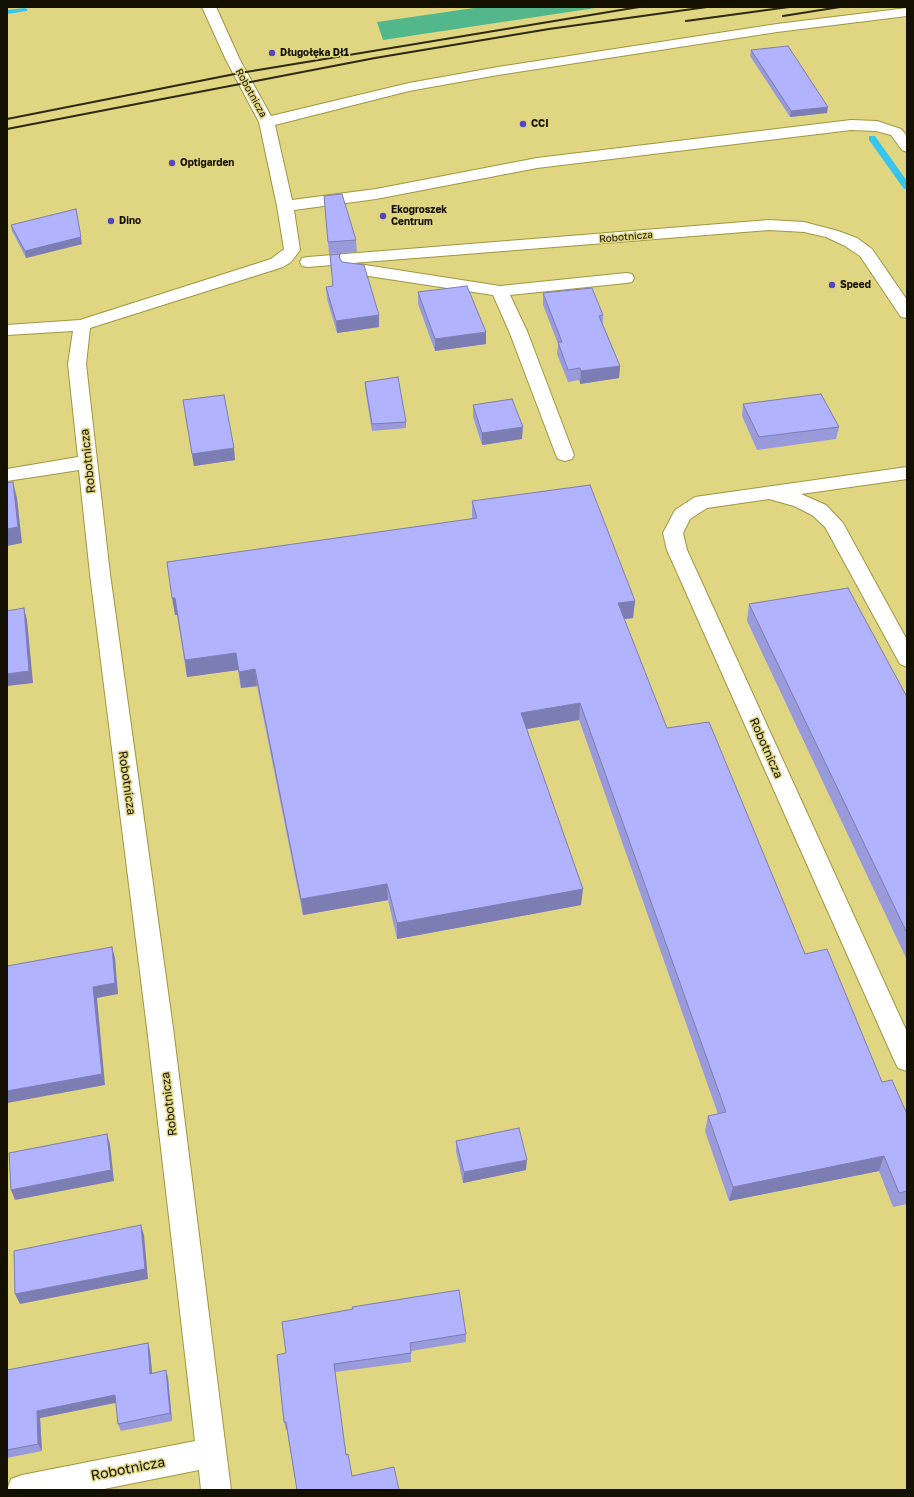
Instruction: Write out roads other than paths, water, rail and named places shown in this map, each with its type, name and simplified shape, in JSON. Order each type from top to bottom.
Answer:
[{"type":"street","name":"Robotnicza","points":[[209,7],[233,60],[267,122],[285,206],[292,250],[285,258]]},
{"type":"street","points":[[267,122],[409,87],[498,71],[777,28],[907,12]]},
{"type":"street","points":[[285,206],[376,194],[536,163],[851,125],[877,126],[896,132],[907,147]]},
{"type":"street","name":"Robotnicza","points":[[308,262],[769,225],[804,227],[832,234],[851,242],[866,253],[907,314]]},
{"type":"street","name":"Robotnicza","points":[[285,258],[500,291],[626,278]]},
{"type":"street","points":[[7,330],[82,325],[277,263],[285,258]]},
{"type":"street","points":[[500,291],[518,331],[565,455]]},
{"type":"street","name":"Robotnicza","points":[[82,325],[77,364],[100,574],[160,1028],[216,1490]]},
{"type":"street","points":[[7,474],[88,462]]},
{"type":"street","name":"Robotnicza","points":[[907,473],[702,502],[682,515],[673,533],[677,550],[907,1060]]},
{"type":"street","name":"Robotnicza","points":[[764,494],[799,500],[819,510],[833,523],[907,659]]},
{"type":"street","name":"Robotnicza","points":[[22,1490],[212,1453]]},
{"type":"waterway","points":[[7,12],[25,10]]},
{"type":"waterway","points":[[872,138],[907,187]]},
{"type":"railway","points":[[7,119],[240,73],[639,7]]},
{"type":"railway","points":[[7,129],[375,58],[549,29],[707,7]]},
{"type":"railway","points":[[686,21],[789,7]]},
{"type":"railway","points":[[783,16],[840,7]]},
{"type":"place","name":"Długołęka Dł1","points":[[272,53]]},
{"type":"place","name":"CCI","points":[[523,124]]},
{"type":"place","name":"Optigarden","points":[[172,163]]},
{"type":"place","name":"Ekogroszek Centrum","points":[[383,216]]},
{"type":"place","name":"Dino","points":[[111,221]]},
{"type":"place","name":"Speed","points":[[832,285]]}]
